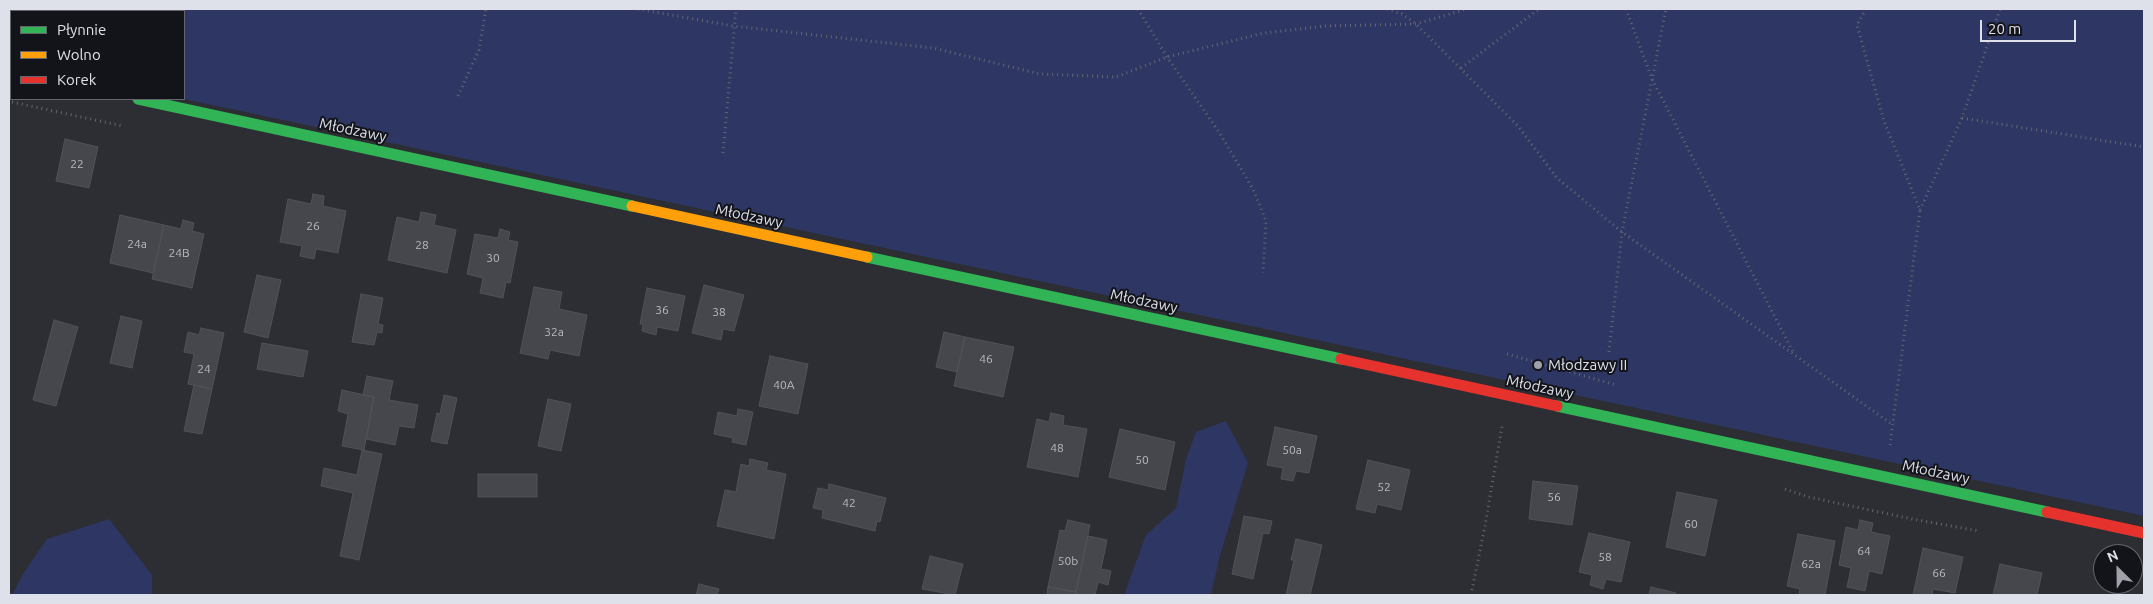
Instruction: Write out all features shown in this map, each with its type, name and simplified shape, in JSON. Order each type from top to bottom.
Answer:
[{"type":"main road","name":"Młodzawy","points":[[143,100],[2144,533]]},
{"type":"path","points":[[458,96],[480,50],[486,9]]},
{"type":"path","points":[[638,9],[733,26],[933,48],[1040,74],[1116,77],[1167,57],[1264,33],[1326,26],[1416,24],[1467,9]]},
{"type":"path","points":[[723,153],[736,9]]},
{"type":"path","points":[[1138,9],[1167,57],[1219,132],[1253,190],[1266,222],[1263,273]]},
{"type":"path","points":[[1388,9],[1402,14],[1416,24],[1518,126],[1557,178],[1622,232],[1893,425]]},
{"type":"path","points":[[1461,68],[1539,9]]},
{"type":"path","points":[[1626,9],[1652,78],[1793,353]]},
{"type":"path","points":[[1609,352],[1622,232],[1666,9]]},
{"type":"path","points":[[1866,9],[1857,25],[1884,121],[1920,210]]},
{"type":"path","points":[[1886,477],[1920,210],[1962,118],[2000,9]]},
{"type":"path","points":[[1962,118],[2144,147]]},
{"type":"path","points":[[1507,354],[1623,387]]},
{"type":"path","points":[[1470,595],[1509,396]]},
{"type":"shaded area","points":[[9,9],[2144,9],[2144,516],[185,99],[185,10],[10,10],[9,61]]},
{"type":"shaded area","points":[[1226,421],[1248,463],[1219,559],[1211,595],[1124,595],[1146,535],[1176,508],[1186,459],[1196,432]]},
{"type":"shaded area","points":[[109,519],[152,575],[152,595],[12,595],[23,574],[47,539]]},
{"type":"building","points":[[65,139],[98,147],[89,188],[56,181]]},
{"type":"building","points":[[313,194],[324,196],[323,206],[346,211],[338,253],[316,249],[314,259],[300,256],[302,246],[280,242],[288,199],[311,204]]},
{"type":"building","points":[[421,212],[436,215],[434,225],[456,230],[447,273],[388,260],[397,217],[419,222]]},
{"type":"building","points":[[120,215],[164,225],[153,273],[110,263]]},
{"type":"building","points":[[183,220],[194,223],[192,231],[204,234],[192,288],[152,279],[164,225],[181,229]]},
{"type":"building","points":[[500,229],[510,232],[508,240],[518,242],[510,283],[506,282],[503,298],[480,293],[483,278],[467,274],[475,234],[498,238]]},
{"type":"building","points":[[257,275],[281,280],[268,338],[244,332]]},
{"type":"building","points":[[704,285],[744,295],[734,331],[723,329],[721,340],[692,333]]},
{"type":"building","points":[[534,287],[562,292],[559,309],[587,315],[579,356],[550,350],[548,359],[520,353]]},
{"type":"building","points":[[647,288],[685,296],[678,331],[657,327],[656,335],[642,331],[643,324],[640,324]]},
{"type":"building","points":[[361,294],[383,298],[378,324],[383,325],[382,333],[377,332],[374,345],[352,342]]},
{"type":"building","points":[[121,316],[142,321],[132,368],[110,363]]},
{"type":"building","points":[[54,320],[78,327],[56,406],[33,400]]},
{"type":"building","points":[[201,328],[224,333],[212,389],[188,384],[194,354],[184,352],[188,332],[199,335]]},
{"type":"building","points":[[944,332],[965,337],[957,372],[936,367]]},
{"type":"building","points":[[965,337],[1014,347],[1003,397],[954,386]]},
{"type":"building","points":[[262,343],[308,351],[303,377],[257,369]]},
{"type":"building","points":[[770,356],[808,364],[798,414],[759,406]]},
{"type":"building","points":[[367,376],[393,381],[389,400],[418,405],[414,428],[399,426],[395,445],[366,439],[374,397],[363,395]]},
{"type":"building","points":[[194,385],[212,389],[202,434],[184,431]]},
{"type":"building","points":[[342,390],[374,397],[364,450],[342,446],[348,414],[338,411]]},
{"type":"building","points":[[444,395],[457,398],[447,444],[431,441],[437,413],[440,414]]},
{"type":"building","points":[[548,399],[571,404],[561,451],[538,446]]},
{"type":"building","points":[[738,409],[753,412],[746,445],[732,442],[733,438],[714,434],[718,412],[737,416]]},
{"type":"building","points":[[1051,413],[1064,416],[1063,425],[1087,429],[1078,477],[1027,467],[1037,419],[1049,422]]},
{"type":"building","points":[[1275,427],[1317,436],[1309,473],[1296,471],[1293,481],[1281,479],[1283,468],[1267,465]]},
{"type":"building","points":[[1120,429],[1175,442],[1165,490],[1109,477]]},
{"type":"building","points":[[362,450],[382,454],[359,560],[340,556],[353,493],[321,486],[324,468],[357,475]]},
{"type":"building","points":[[750,459],[768,463],[766,470],[786,474],[774,539],[717,526],[725,490],[736,492],[741,464],[749,466]]},
{"type":"building","points":[[1368,460],[1410,470],[1401,510],[1377,504],[1375,513],[1356,509]]},
{"type":"building","points":[[478,474],[537,474],[537,497],[478,497]]},
{"type":"building","points":[[1533,481],[1578,486],[1572,525],[1529,519]]},
{"type":"building","points":[[829,484],[886,498],[880,522],[877,521],[875,531],[822,518],[823,510],[813,508],[818,488],[828,490]]},
{"type":"building","points":[[1677,492],[1717,500],[1705,556],[1666,547]]},
{"type":"building","points":[[1244,516],[1272,521],[1269,534],[1263,533],[1253,579],[1232,574]]},
{"type":"building","points":[[1068,520],[1090,525],[1076,592],[1048,587],[1060,530],[1065,531]]},
{"type":"building","points":[[1860,520],[1873,523],[1871,532],[1890,536],[1882,574],[1869,571],[1865,591],[1847,587],[1851,568],[1839,565],[1846,527],[1858,530]]},
{"type":"building","points":[[1589,533],[1630,542],[1621,582],[1606,579],[1603,589],[1590,585],[1592,575],[1579,572]]},
{"type":"building","points":[[1798,534],[1835,541],[1825,595],[1799,595],[1800,589],[1787,586]]},
{"type":"building","points":[[1088,536],[1107,540],[1101,569],[1111,571],[1108,585],[1098,582],[1095,595],[1075,595]]},
{"type":"building","points":[[1296,539],[1322,545],[1310,595],[1286,595],[1294,560],[1291,560]]},
{"type":"building","points":[[1923,548],[1963,557],[1955,593],[1933,589],[1932,595],[1913,595]]},
{"type":"building","points":[[930,556],[963,564],[955,595],[922,589]]},
{"type":"building","points":[[2000,564],[2042,573],[2037,595],[1993,595]]},
{"type":"building","points":[[699,584],[719,589],[717,595],[696,595]]},
{"type":"building","points":[[1048,587],[1076,592],[1075,595],[1047,595]]},
{"type":"building","points":[[1651,587],[1676,593],[1675,595],[1649,595]]},
{"type":"traffic: fast","points":[[143,100],[632,206]]},
{"type":"traffic: fast","points":[[867,257],[1341,359]]},
{"type":"traffic: fast","points":[[1557,406],[2047,512]]},
{"type":"traffic: slow","points":[[632,206],[867,257]]},
{"type":"traffic: jam","points":[[1341,359],[1557,406]]},
{"type":"traffic: jam","points":[[2047,512],[2144,533]]},
{"type":"place","name":"Młodzawy II","points":[[1538,365]]}]
